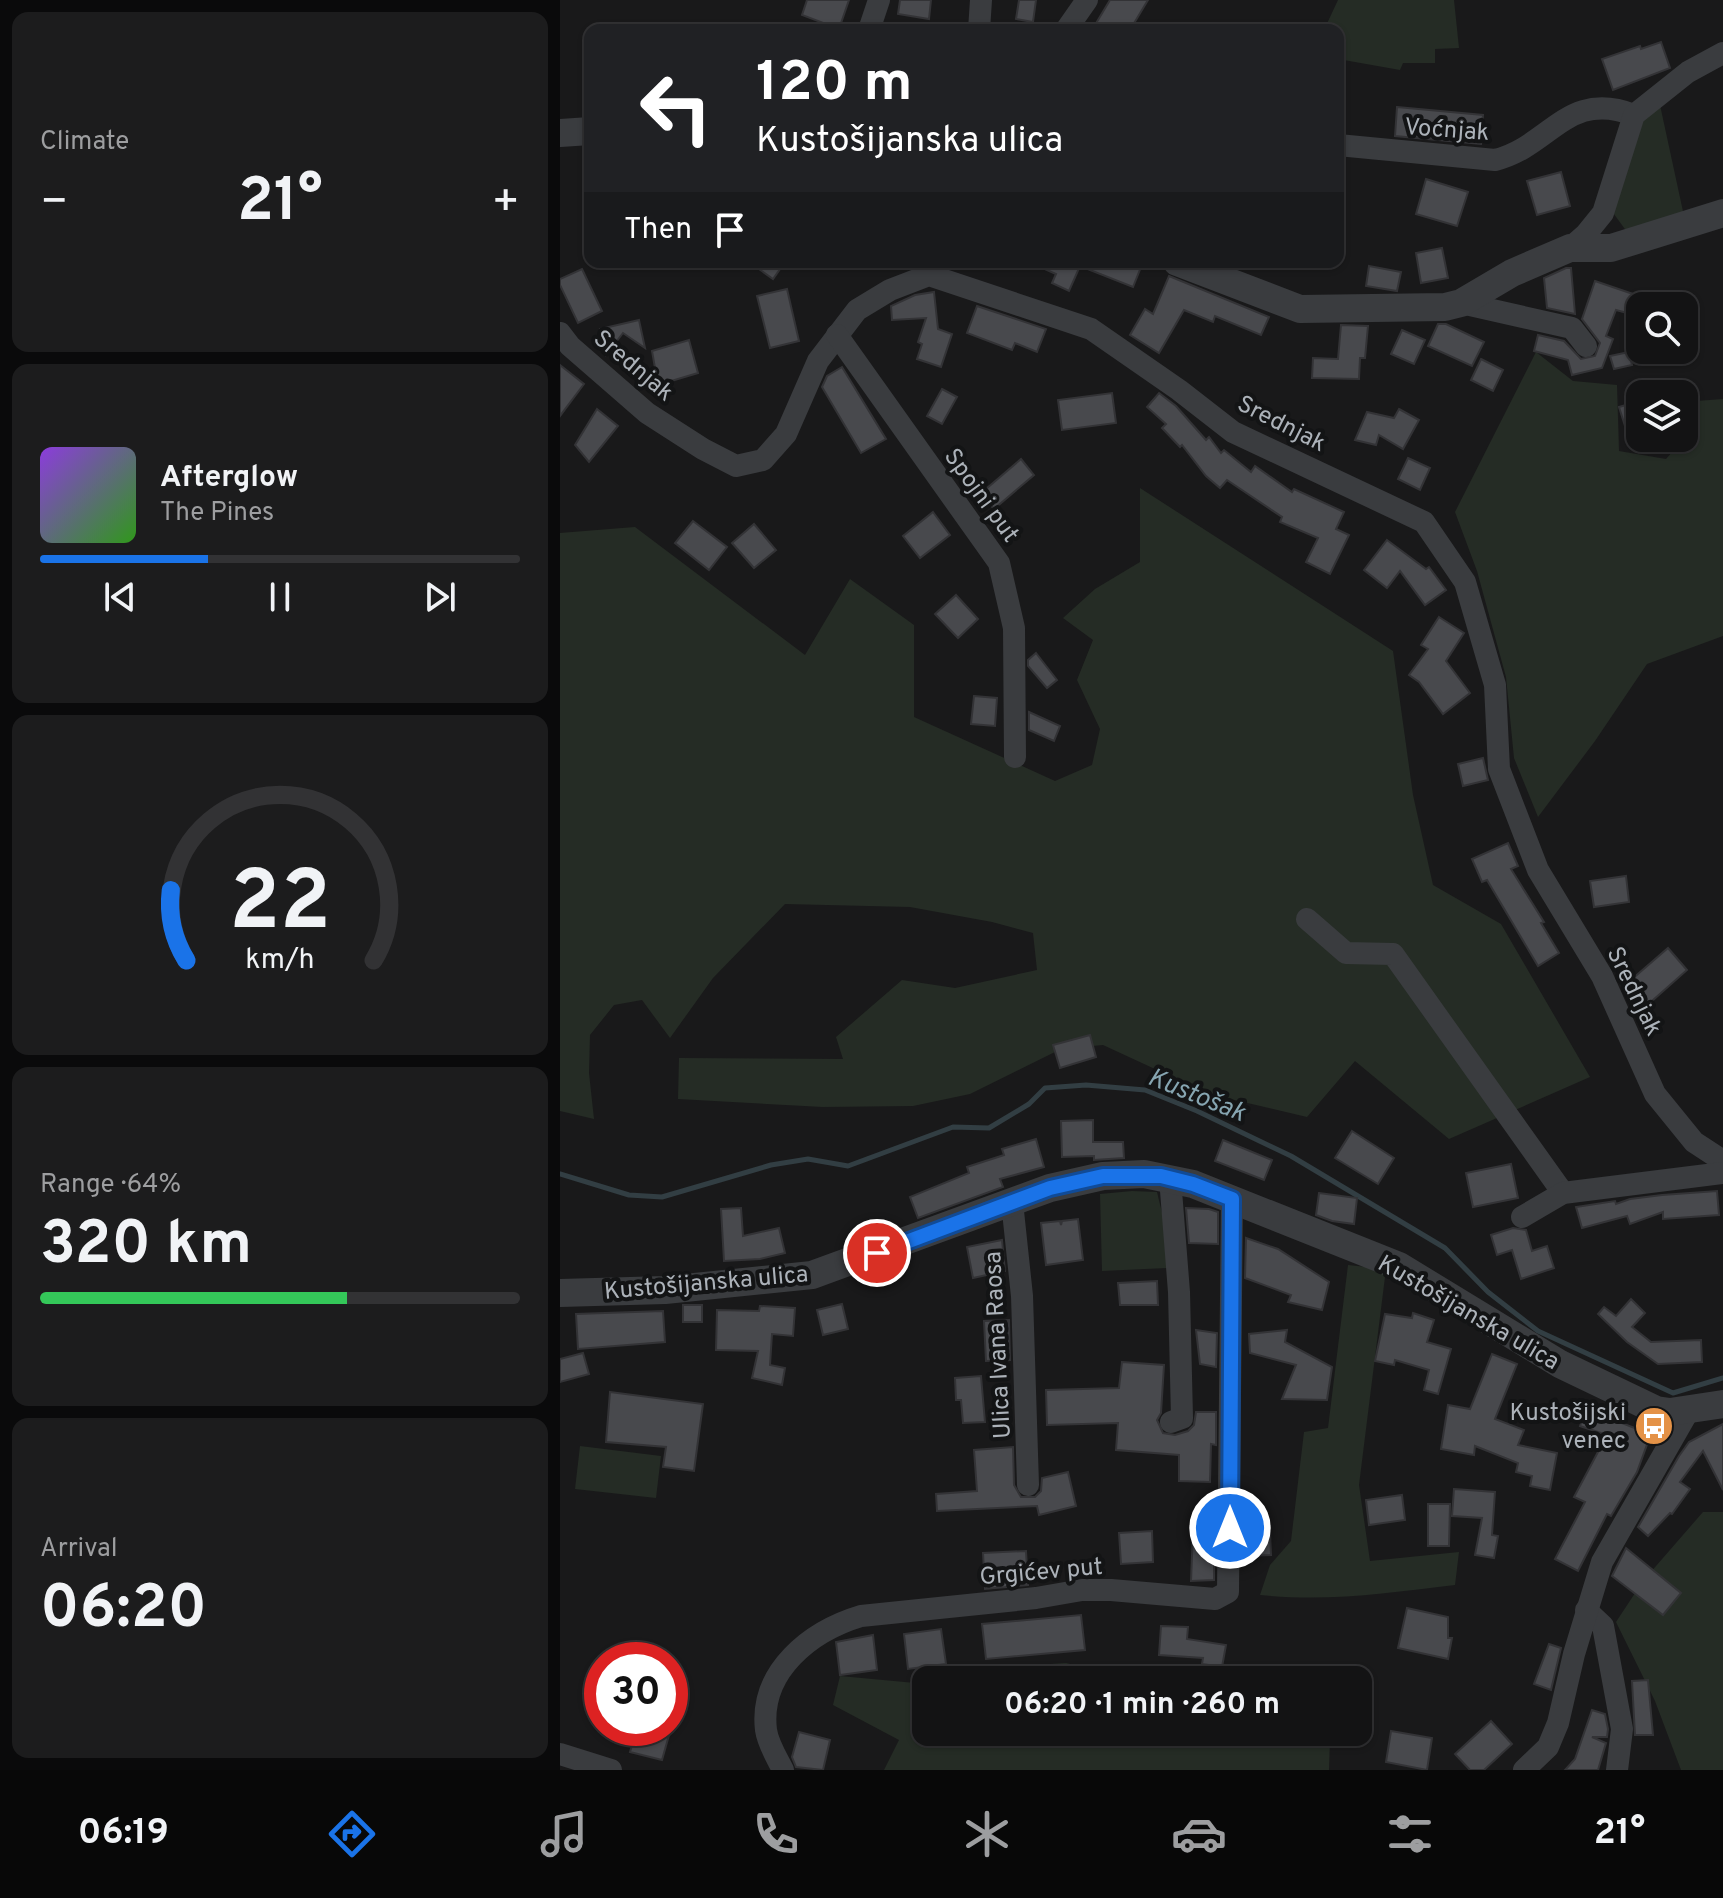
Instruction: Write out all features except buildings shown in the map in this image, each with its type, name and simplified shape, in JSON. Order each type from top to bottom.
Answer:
[{"type":"street","points":[[871,24],[879,0]]},
{"type":"street","points":[[979,24],[981,0]]},
{"type":"street","points":[[1070,24],[1087,0]]},
{"type":"street","points":[[1193,268],[1300,309],[1445,307],[1461,303],[1512,273],[1570,248],[1586,234],[1603,213],[1634,115],[1688,72],[1723,53]]},
{"type":"street","name":"Voćnjak","points":[[1344,146],[1495,160],[1519,152],[1574,114],[1591,108],[1603,106],[1634,115]]},
{"type":"street","points":[[560,133],[584,131]]},
{"type":"street","points":[[1570,248],[1611,248],[1723,213]]},
{"type":"street","name":"Srednjak","points":[[560,333],[570,346],[647,413],[736,466],[763,460],[786,434],[818,361],[857,310],[930,269],[1091,329],[1233,432],[1424,522],[1465,582],[1495,685],[1499,769],[1538,870],[1602,976],[1655,1094],[1694,1142],[1723,1161]]},
{"type":"street","points":[[1461,303],[1572,328],[1586,346]]},
{"type":"street","name":"Spojni put","points":[[837,335],[999,563],[1014,628],[1015,757]]},
{"type":"street","points":[[1307,919],[1346,953],[1393,954],[1563,1193]]},
{"type":"street","points":[[1522,1217],[1563,1193],[1723,1173]]},
{"type":"street","name":"Kustošijanska ulica","points":[[560,1293],[665,1290],[812,1275],[1050,1188],[1103,1176],[1144,1174],[1170,1178],[1232,1199],[1399,1266],[1560,1364],[1656,1410],[1689,1410],[1723,1404]]},
{"type":"street","points":[[1170,1178],[1179,1292],[1182,1418],[1171,1422]]},
{"type":"street","name":"Grgićev put","points":[[783,1770],[766,1730],[767,1705],[772,1688],[793,1654],[837,1623],[861,1616],[1036,1598],[1082,1590],[1215,1599],[1228,1592],[1232,1199]]},
{"type":"street","name":"Ulica Ivana Raosa","points":[[1012,1202],[1022,1296],[1028,1485]]},
{"type":"street","points":[[1524,1770],[1548,1747],[1558,1723],[1586,1610],[1602,1562],[1689,1410]]},
{"type":"street","points":[[1586,1610],[1603,1626],[1622,1729],[1617,1770]]},
{"type":"street","points":[[560,1754],[611,1770]]},
{"type":"shaded area","points":[[1338,0],[1454,0],[1459,48],[1435,49],[1435,63],[1403,63],[1400,70],[1344,60],[1344,24],[1327,24]]},
{"type":"shaded area","points":[[1660,105],[1684,216],[1630,236],[1611,210],[1640,122]]},
{"type":"shaded area","points":[[1536,352],[1573,381],[1617,385],[1619,451],[1666,459],[1672,452],[1698,452],[1698,401],[1723,399],[1723,636],[1647,664],[1538,817],[1514,758],[1506,677],[1477,571],[1455,512]]},
{"type":"shaded area","points":[[1140,488],[1393,651],[1413,795],[1433,885],[1501,924],[1590,1077],[1449,1139],[1355,1061],[1307,1117],[1209,1094],[1103,1045],[1061,1049],[970,1094],[913,1106],[823,1107],[678,1099],[679,1058],[843,1059],[836,1037],[902,980],[955,988],[1037,970],[1033,933],[992,922],[910,907],[785,904],[713,978],[670,1038],[642,1000],[614,1005],[590,1035],[589,1073],[594,1119],[560,1111],[560,533],[635,527],[805,655],[850,579],[914,625],[914,717],[1055,781],[1092,765],[1100,729],[1077,680],[1093,640],[1063,618],[1095,589],[1140,562]]},
{"type":"shaded area","points":[[1157,1192],[1166,1229],[1167,1268],[1102,1271],[1100,1194]]},
{"type":"shaded area","points":[[1348,1265],[1386,1269],[1359,1485],[1370,1561],[1459,1552],[1455,1585],[1334,1597],[1260,1595],[1270,1565],[1291,1541],[1304,1432],[1328,1428]]},
{"type":"shaded area","points":[[580,1446],[661,1456],[656,1498],[575,1489]]},
{"type":"shaded area","points":[[1703,1512],[1723,1512],[1723,1770],[1681,1770],[1655,1701],[1616,1622],[1643,1581]]},
{"type":"shaded area","points":[[1066,1663],[1079,1666],[1019,1666]]},
{"type":"shaded area","points":[[840,1676],[912,1683],[912,1746],[1330,1746],[1329,1770],[884,1770],[899,1740],[833,1705]]},
{"type":"waterway","name":"Kustošak","points":[[560,1174],[629,1195],[662,1197],[771,1165],[808,1159],[848,1166],[953,1127],[989,1128],[1029,1104],[1045,1088],[1086,1085],[1145,1090],[1291,1156],[1445,1248],[1488,1292],[1538,1331],[1673,1393],[1723,1378]]},
{"type":"place","name":"Kustošijski venec","points":[[1654,1426]]},
{"type":"route","points":[[877,1253],[1050,1188],[1103,1176],[1161,1176],[1232,1199],[1230,1528]]}]
